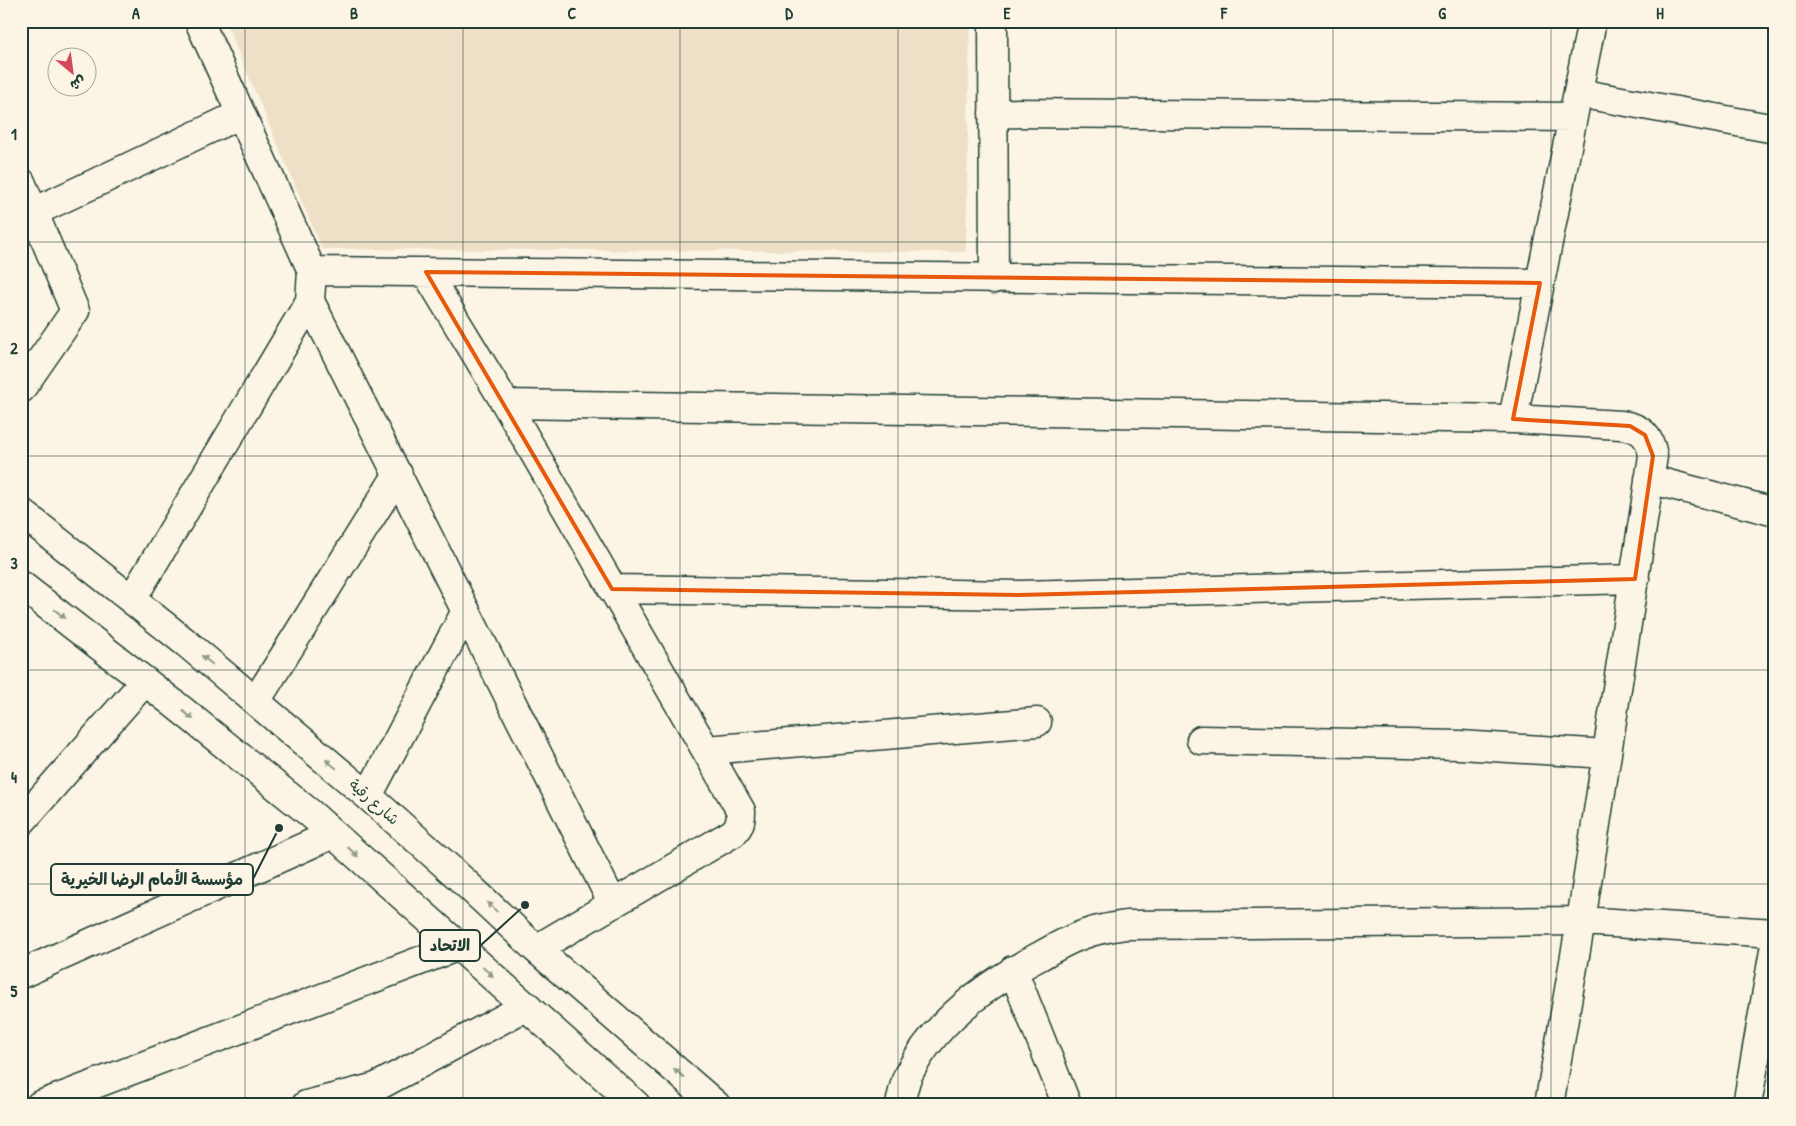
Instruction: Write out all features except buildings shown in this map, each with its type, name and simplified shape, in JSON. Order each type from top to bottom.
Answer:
[{"type":"street","points":[[132,599],[310,301],[312,271],[199,21]]},
{"type":"street","points":[[993,21],[994,279]]},
{"type":"street","points":[[1513,419],[1592,21]]},
{"type":"street","points":[[993,113],[1575,105],[1775,129]]},
{"type":"street","points":[[34,212],[241,114]]},
{"type":"street","points":[[21,182],[76,311],[21,389]]},
{"type":"street","points":[[312,271],[1540,283]]},
{"type":"street","points":[[426,272],[506,404],[741,811],[741,820],[733,833],[536,949]]},
{"type":"street","points":[[310,301],[613,904]]},
{"type":"street","points":[[506,404],[1513,419],[1621,425],[1638,429],[1651,444],[1652,456],[1649,479],[1635,580],[1581,921],[1549,1105]]},
{"type":"street","points":[[256,701],[398,474]]},
{"type":"street","points":[[1649,479],[1775,512]]},
{"type":"street","name":"شارع رقية","points":[[21,512],[132,599],[368,796],[536,949],[716,1105]]},
{"type":"street","points":[[612,589],[1019,595],[1635,580]]},
{"type":"street","points":[[25,594],[145,681],[311,814],[636,1105]]},
{"type":"street","points":[[368,796],[466,611]]},
{"type":"street","points":[[21,822],[145,681]]},
{"type":"street","points":[[707,750],[1037,722]]},
{"type":"street","points":[[1201,740],[1460,745],[1607,754]]},
{"type":"street","points":[[21,974],[333,834]]},
{"type":"street","points":[[900,1105],[907,1076],[921,1054],[937,1033],[976,996],[1013,970],[1065,942],[1105,928],[1126,925],[1581,921],[1775,933]]},
{"type":"street","points":[[1747,1105],[1775,945]]},
{"type":"street","points":[[40,1105],[458,946]]},
{"type":"street","points":[[1013,970],[1066,1105]]},
{"type":"street","points":[[306,1105],[376,1096],[527,1006]]},
{"type":"highlighted area","points":[[426,272],[1540,283],[1513,419],[1630,426],[1645,435],[1653,456],[1635,579],[1019,595],[612,589]]},
{"type":"shaded area","points":[[225,21],[970,21],[966,252],[322,249]]},
{"type":"place","name":"مؤسسة الأمام الرضا الخيرية","points":[[279,828]]},
{"type":"place","name":"الاتحاد","points":[[525,905]]}]
